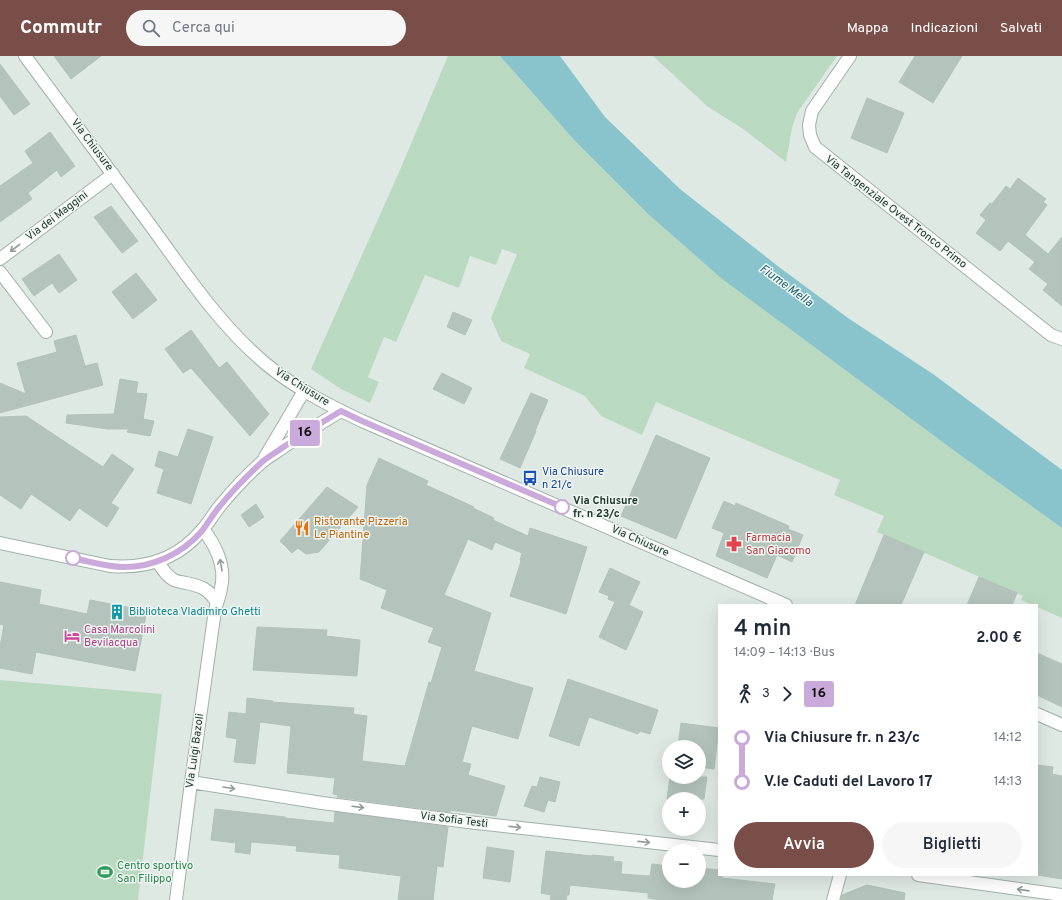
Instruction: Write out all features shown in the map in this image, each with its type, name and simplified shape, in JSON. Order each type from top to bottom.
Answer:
[{"type":"street","name":"Via Chiusure","points":[[25,56],[216,314],[232,332],[266,364],[304,391],[369,424],[784,604]]},
{"type":"street","name":"Via Tangenziale Ovest Tronco Primo","points":[[850,56],[812,111],[809,125],[810,135],[815,147],[1051,335],[1062,339]]},
{"type":"street","name":"Via dei Maggini","points":[[0,259],[113,174]]},
{"type":"street","points":[[0,272],[46,332]]},
{"type":"street","points":[[263,461],[304,391]]},
{"type":"street","points":[[0,543],[110,566],[122,567],[146,565],[157,561],[178,552],[195,538],[219,507],[263,461],[302,434],[341,411]]},
{"type":"street","name":"Via Luigi Bazoli","points":[[176,900],[216,603],[221,589],[222,578],[219,557],[215,547],[203,529]]},
{"type":"street","points":[[157,561],[167,574],[174,580],[204,588],[213,597],[216,603]]},
{"type":"street","points":[[1038,714],[1062,725]]},
{"type":"street","name":"Via Sofia Testi","points":[[191,782],[322,803],[468,822],[718,850]]},
{"type":"street","points":[[833,900],[840,876]]},
{"type":"street","points":[[934,876],[981,879],[1062,895]]},
{"type":"green space","points":[[448,56],[500,56],[574,140],[648,214],[722,279],[960,455],[1062,528],[1062,618],[1038,607],[1038,604],[1031,604],[1021,600],[1023,596],[877,532],[884,516],[834,495],[840,480],[656,402],[642,435],[601,416],[585,396],[524,368],[530,354],[501,341],[491,318],[517,254],[502,249],[496,265],[470,256],[459,288],[425,275],[396,342],[384,337],[368,377],[379,382],[370,403],[341,389],[311,369],[400,170]]},
{"type":"green space","points":[[653,56],[837,56],[797,113],[792,128],[786,162],[743,129],[707,106]]},
{"type":"green space","points":[[0,680],[162,694],[138,900],[0,900]]},
{"type":"water","name":"Fiume Mella","points":[[500,56],[560,56],[605,117],[680,189],[779,267],[848,318],[933,374],[1062,470],[1062,528],[960,455],[722,279],[648,214],[574,140]]},
{"type":"building","points":[[54,56],[101,56],[71,79]]},
{"type":"building","points":[[915,56],[962,56],[933,103],[899,82]]},
{"type":"building","points":[[0,64],[30,104],[14,115],[0,96]]},
{"type":"building","points":[[867,98],[904,113],[887,153],[851,138]]},
{"type":"building","points":[[50,132],[75,166],[61,177],[57,170],[28,193],[32,199],[0,222],[0,186],[33,163],[25,151]]},
{"type":"building","points":[[1018,178],[1046,199],[1043,202],[1047,205],[1025,235],[1048,254],[1062,237],[1062,306],[1043,290],[1048,284],[1029,269],[1035,262],[1008,241],[1000,251],[976,233],[986,220],[980,215],[990,203],[992,204],[1006,186],[1010,189]]},
{"type":"building","points":[[111,206],[138,241],[122,253],[94,217]]},
{"type":"building","points":[[59,254],[77,280],[59,293],[52,283],[34,296],[22,279]]},
{"type":"building","points":[[136,273],[157,300],[133,319],[112,292]]},
{"type":"building","points":[[453,312],[472,320],[465,335],[447,327]]},
{"type":"building","points":[[191,330],[219,368],[227,362],[269,414],[250,436],[191,368],[183,373],[165,349]]},
{"type":"building","points":[[76,335],[85,366],[97,363],[103,385],[0,413],[0,383],[26,394],[17,363],[57,352],[54,341]]},
{"type":"building","points":[[442,373],[472,388],[464,404],[433,389]]},
{"type":"building","points":[[120,379],[138,382],[136,393],[147,394],[143,419],[154,421],[150,436],[127,432],[129,429],[108,429],[66,423],[67,415],[114,414]]},
{"type":"building","points":[[531,393],[548,400],[520,468],[500,459]]},
{"type":"building","points":[[26,416],[103,467],[112,454],[134,469],[111,503],[119,508],[107,527],[79,508],[70,521],[31,494],[21,509],[0,495],[0,417]]},
{"type":"building","points":[[188,429],[213,437],[191,504],[157,493],[164,469],[155,466],[159,451],[178,457]]},
{"type":"building","points":[[656,435],[710,458],[676,539],[621,516]]},
{"type":"building","points":[[379,458],[428,481],[426,485],[474,507],[473,508],[494,518],[493,520],[528,536],[530,528],[587,547],[566,614],[510,596],[522,553],[495,542],[492,550],[468,539],[444,595],[491,613],[474,671],[533,688],[518,739],[472,726],[462,762],[471,764],[468,775],[505,786],[496,816],[450,810],[450,812],[337,797],[338,795],[333,794],[335,778],[287,773],[291,726],[260,722],[255,764],[234,762],[237,739],[226,737],[229,712],[246,714],[247,698],[273,701],[272,702],[354,708],[353,714],[367,716],[362,761],[405,766],[429,682],[431,683],[442,647],[428,642],[434,628],[381,608],[387,590],[360,579],[367,485]]},
{"type":"building","points":[[327,487],[358,507],[319,552],[306,554],[298,548],[292,553],[280,541]]},
{"type":"building","points":[[724,501],[735,506],[736,503],[789,526],[788,529],[803,535],[792,562],[777,555],[767,578],[716,556],[724,533],[712,528]]},
{"type":"building","points":[[256,504],[264,517],[249,527],[241,515]]},
{"type":"building","points":[[884,535],[924,552],[901,604],[855,604]]},
{"type":"building","points":[[610,568],[640,582],[629,605],[643,612],[626,650],[599,637],[615,602],[608,599],[609,596],[599,592]]},
{"type":"building","points":[[979,577],[1017,593],[1012,604],[967,604]]},
{"type":"building","name":"Casa Marcolini Bevilacqua","points":[[0,582],[41,590],[39,604],[87,614],[90,600],[147,611],[135,671],[36,652],[32,674],[0,668],[0,647],[4,625],[0,624]]},
{"type":"building","points":[[257,627],[327,630],[326,636],[360,640],[357,676],[253,670]]},
{"type":"building","points":[[1038,653],[1062,664],[1062,707],[1038,695]]},
{"type":"building","points":[[568,679],[658,710],[650,734],[640,731],[638,734],[589,717],[579,746],[549,736]]},
{"type":"building","points":[[681,723],[718,728],[714,769],[706,768],[706,740],[679,740]]},
{"type":"building","points":[[1038,765],[1053,767],[1052,774],[1062,776],[1062,879],[1038,875]]},
{"type":"building","points":[[540,777],[560,782],[555,802],[548,800],[544,812],[524,806],[532,786],[537,787]]},
{"type":"building","points":[[707,777],[705,792],[668,792],[669,784],[706,784]]},
{"type":"building","points":[[215,809],[334,823],[335,812],[448,827],[443,867],[437,866],[433,900],[398,900],[401,876],[339,868],[340,855],[296,851],[297,846],[251,842],[250,854],[235,852],[236,843],[211,840]]},
{"type":"building","points":[[487,847],[514,851],[510,882],[483,878]]},
{"type":"building","points":[[546,851],[614,857],[613,861],[622,862],[621,874],[650,876],[652,864],[662,865],[662,888],[706,888],[706,869],[718,870],[718,876],[722,876],[722,878],[775,884],[772,900],[660,900],[648,898],[648,893],[570,885],[569,895],[567,895],[566,900],[550,900],[551,895],[541,893]]},
{"type":"building","points":[[867,885],[905,893],[904,900],[841,900],[842,895]]},
{"type":"bus line","name":"16","points":[[73,558],[122,567],[146,565],[178,552],[195,538],[237,486],[263,461],[302,434],[341,411],[562,507]]},
{"type":"place","name":"Via Chiusure n 21/c","points":[[530,478]]},
{"type":"place","name":"Via Chiusure fr. n 23/c","points":[[562,507]]},
{"type":"place","name":"Ristorante Pizzeria Le Piantine","points":[[302,528]]},
{"type":"place","name":"Farmacia San Giacomo","points":[[734,544]]},
{"type":"place","name":"Biblioteca Vladimiro Ghetti","points":[[117,612]]},
{"type":"place","name":"Casa Marcolini Bevilacqua","points":[[72,636]]},
{"type":"place","name":"Centro sportivo San Filippo","points":[[105,872]]}]
